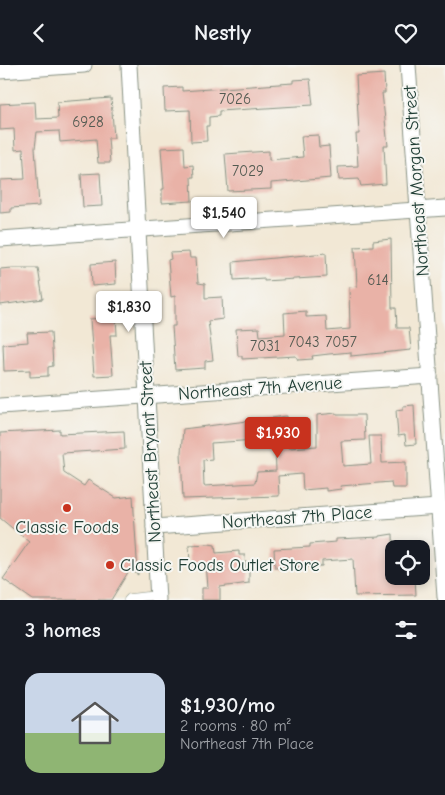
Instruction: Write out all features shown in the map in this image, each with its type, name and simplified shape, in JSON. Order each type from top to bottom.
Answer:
[{"type":"street","points":[[0,71],[84,65]]},
{"type":"street","name":"Northeast Bryant Street","points":[[129,65],[158,597]]},
{"type":"street","name":"Northeast Morgan Street","points":[[408,65],[445,597]]},
{"type":"street","points":[[0,239],[445,208]]},
{"type":"street","name":"Northeast 7th Avenue","points":[[0,406],[430,376]]},
{"type":"street","name":"Northeast 7th Place","points":[[154,527],[439,507]]},
{"type":"lane","points":[[128,600],[137,597],[158,597]]},
{"type":"building","points":[[384,74],[385,93],[382,93],[388,146],[384,146],[386,184],[361,186],[359,179],[339,180],[338,167],[358,166],[356,134],[359,134],[356,76]]},
{"type":"building","points":[[310,79],[313,105],[219,111],[219,116],[209,117],[209,126],[206,126],[207,141],[191,142],[190,110],[165,111],[164,88],[182,87],[182,91],[293,83],[293,80]]},
{"type":"building","points":[[111,98],[114,138],[108,138],[110,163],[98,163],[96,139],[60,142],[59,131],[37,132],[35,148],[39,206],[11,208],[11,212],[0,213],[0,180],[25,179],[23,149],[15,150],[14,129],[0,130],[0,104],[35,102],[36,119],[58,118],[57,102]]},
{"type":"building","points":[[318,135],[319,147],[329,146],[331,178],[271,183],[271,189],[228,191],[225,154],[269,151],[269,160],[303,157],[301,136]]},
{"type":"building","points":[[184,147],[185,166],[193,165],[194,177],[191,177],[192,201],[162,203],[162,189],[164,189],[161,148]]},
{"type":"building","points":[[100,173],[102,206],[83,207],[81,174]]},
{"type":"building","points":[[391,239],[392,308],[396,308],[397,328],[409,328],[411,350],[351,356],[351,352],[312,356],[313,359],[298,360],[296,356],[242,359],[242,356],[238,356],[236,329],[259,328],[260,336],[285,334],[284,313],[306,311],[306,317],[326,316],[327,331],[350,329],[349,287],[357,286],[355,247],[373,246],[373,241]]},
{"type":"building","points":[[189,252],[190,258],[196,258],[198,283],[205,284],[205,298],[222,297],[223,319],[208,321],[213,360],[205,361],[205,368],[175,370],[172,326],[175,326],[175,296],[171,297],[168,260],[171,259],[170,253]]},
{"type":"building","points":[[326,253],[327,277],[264,281],[264,278],[234,280],[233,262]]},
{"type":"building","points":[[115,262],[116,284],[92,286],[91,264]]},
{"type":"building","points":[[38,268],[43,299],[0,305],[0,269]]},
{"type":"building","points":[[116,317],[117,335],[110,335],[113,375],[94,376],[90,319]]},
{"type":"building","points":[[51,332],[53,366],[48,367],[48,376],[30,377],[30,370],[4,371],[3,344],[28,342],[27,333]]},
{"type":"building","points":[[414,405],[416,444],[406,445],[405,435],[398,436],[396,410],[403,409],[403,406]]},
{"type":"building","points":[[336,413],[337,415],[364,415],[365,440],[341,441],[343,466],[371,464],[369,436],[381,436],[382,463],[406,462],[406,488],[392,488],[391,482],[340,486],[341,489],[326,491],[326,488],[303,490],[302,474],[278,476],[279,496],[183,499],[181,452],[183,429],[287,416],[289,448],[317,446],[317,415]],"holes":[[[256,440],[275,442],[276,471],[257,472],[255,483],[204,486],[203,460],[212,459],[211,443]]]},
{"type":"building","name":"Classic Foods","points":[[60,430],[60,434],[124,431],[125,449],[62,453],[64,473],[84,486],[88,480],[116,498],[133,496],[138,575],[130,569],[111,600],[33,600],[3,579],[29,542],[0,518],[0,433]]},
{"type":"building","points":[[393,534],[393,540],[385,540],[385,585],[415,585],[416,595],[355,596],[353,559],[322,561],[322,566],[275,568],[274,549],[310,547],[310,544],[336,542],[336,539]]},
{"type":"building","points":[[189,545],[215,545],[216,553],[239,551],[239,555],[245,555],[246,571],[249,571],[249,583],[220,587],[220,600],[202,600],[202,588],[208,588],[206,563],[190,564]]},
{"type":"place","name":"Classic Foods","points":[[67,508]]},
{"type":"place","name":"Classic Foods Outlet Store","points":[[110,565]]}]
